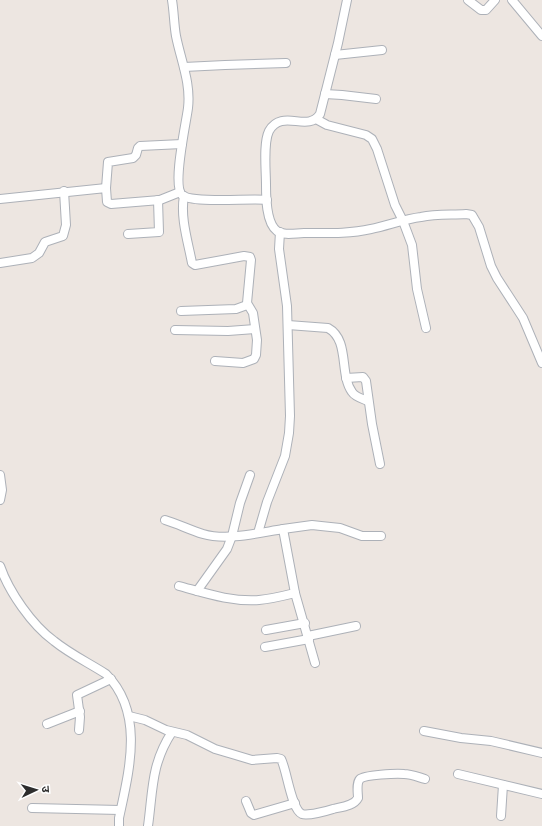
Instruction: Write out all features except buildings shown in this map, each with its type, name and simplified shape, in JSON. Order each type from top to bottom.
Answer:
[{"type":"street","points":[[172,0],[176,35],[189,92],[179,165],[186,229],[192,263],[195,265],[244,256],[250,257],[251,260],[248,305],[252,309],[253,313],[257,350],[256,355],[254,359],[243,363],[215,361]]},
{"type":"street","points":[[346,0],[347,4],[320,114],[316,119],[309,122],[289,119],[274,125],[266,139],[261,200],[273,226],[285,234],[359,231],[421,217],[466,214],[472,215],[479,227],[491,266],[523,318],[542,363]]},
{"type":"street","points":[[468,0],[481,10],[486,10],[495,0]]},
{"type":"street","points":[[512,0],[542,36]]},
{"type":"street","points":[[335,55],[382,50]]},
{"type":"street","points":[[184,67],[224,64],[286,63]]},
{"type":"street","points":[[325,94],[376,99]]},
{"type":"street","points":[[316,119],[327,125],[366,135],[372,139],[377,149],[395,205],[404,221],[412,245],[417,289],[426,328]]},
{"type":"street","points":[[182,144],[140,146],[135,157],[108,162],[106,164],[106,188],[108,203],[158,200],[182,194]]},
{"type":"street","points":[[0,199],[64,191],[106,188]]},
{"type":"street","points":[[0,263],[32,258],[39,253],[46,242],[63,236],[66,225],[64,191]]},
{"type":"street","points":[[182,194],[186,198],[198,200],[261,200]]},
{"type":"street","points":[[128,234],[159,232],[158,200]]},
{"type":"street","points":[[258,532],[267,502],[285,456],[290,416],[287,306],[279,249],[280,232]]},
{"type":"street","points":[[181,311],[236,309],[248,305]]},
{"type":"street","points":[[288,326],[328,328],[333,331],[338,339],[343,354],[346,378],[352,393],[368,401]]},
{"type":"street","points":[[175,330],[228,331],[255,329]]},
{"type":"street","points":[[346,378],[363,377],[365,379],[380,464]]},
{"type":"street","points":[[0,475],[2,490],[0,500]]},
{"type":"street","points":[[197,591],[227,549],[232,536],[240,503],[250,475]]},
{"type":"street","points":[[165,520],[207,534],[232,536],[312,526],[340,528],[362,536],[381,536]]},
{"type":"street","points":[[283,529],[295,593],[315,663]]},
{"type":"street","points":[[0,566],[2,575],[38,628],[53,641],[100,670],[111,679],[123,699],[129,716],[132,734],[131,748],[118,818],[119,826]]},
{"type":"street","points":[[179,586],[219,597],[241,600],[258,600],[295,593]]},
{"type":"street","points":[[266,630],[304,623]]},
{"type":"street","points":[[266,647],[356,626]]},
{"type":"street","points":[[79,730],[80,711],[77,695],[111,679]]},
{"type":"street","points":[[47,724],[80,711]]},
{"type":"street","points":[[129,716],[172,732],[187,735],[215,749],[252,760],[281,759],[288,786],[298,811],[305,814],[332,810],[353,804],[357,801],[358,784],[359,780],[362,778],[403,773],[426,779]]},
{"type":"street","points":[[424,731],[461,738],[491,741],[542,753]]},
{"type":"street","points":[[148,826],[155,768],[160,754],[172,732]]},
{"type":"street","points":[[458,774],[542,794]]},
{"type":"street","points":[[501,816],[503,785]]},
{"type":"street","points":[[246,801],[254,815],[295,803]]},
{"type":"street","points":[[32,808],[120,810]]}]
